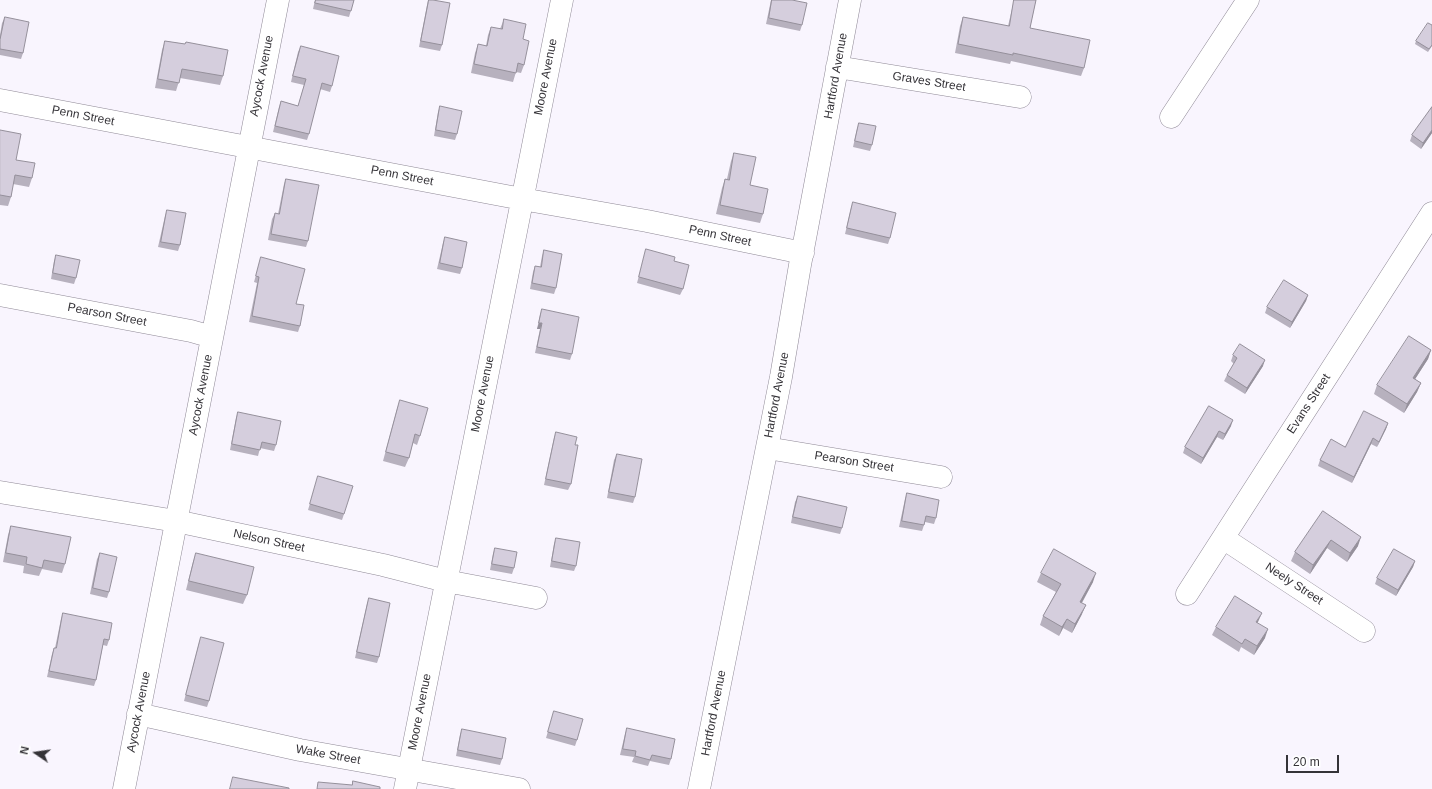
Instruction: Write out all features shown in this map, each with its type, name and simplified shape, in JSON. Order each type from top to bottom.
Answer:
[{"type":"street","name":"Aycock Avenue","points":[[124,789],[248,147],[278,0]]},
{"type":"street","name":"Moore Avenue","points":[[407,779],[562,0]]},
{"type":"street","name":"Hartford Avenue","points":[[699,789],[781,377],[850,0]]},
{"type":"street","points":[[1171,117],[1248,0]]},
{"type":"street","name":"Graves Street","points":[[837,67],[1020,97]]},
{"type":"street","name":"Penn Street","points":[[0,100],[522,199],[647,221],[803,253]]},
{"type":"street","name":"Evans Street","points":[[1187,594],[1432,213]]},
{"type":"street","name":"Pearson Street","points":[[0,295],[191,331],[212,337]]},
{"type":"street","name":"Pearson Street","points":[[767,448],[941,477]]},
{"type":"street","name":"Nelson Street","points":[[0,492],[176,521],[383,565],[446,581],[536,598]]},
{"type":"street","name":"Neely Street","points":[[1223,538],[1364,632]]},
{"type":"street","name":"Wake Street","points":[[138,714],[300,750],[407,779],[519,789]]},
{"type":"building","points":[[316,0],[354,0],[351,11],[315,3]]},
{"type":"building","points":[[429,0],[450,3],[442,45],[421,41]]},
{"type":"building","points":[[772,0],[792,0],[807,3],[802,25],[769,18]]},
{"type":"building","points":[[1014,0],[1036,0],[1030,28],[1090,40],[1084,68],[1013,53],[1013,55],[958,44],[963,17],[1009,26]]},
{"type":"building","points":[[5,17],[29,22],[23,53],[0,49],[0,40]]},
{"type":"building","points":[[504,19],[526,24],[523,39],[529,41],[524,65],[518,63],[516,73],[474,64],[478,44],[487,46],[491,27],[502,29]]},
{"type":"building","points":[[1428,23],[1432,25],[1432,45],[1429,49],[1416,41]]},
{"type":"building","points":[[165,41],[185,44],[186,42],[228,50],[223,76],[182,69],[179,83],[158,79]]},
{"type":"building","points":[[301,46],[339,56],[332,86],[322,83],[309,134],[275,126],[281,101],[298,106],[306,79],[293,76]]},
{"type":"building","points":[[440,106],[462,111],[457,134],[436,130]]},
{"type":"building","points":[[1432,107],[1432,130],[1423,143],[1412,135]]},
{"type":"building","points":[[859,123],[876,126],[872,145],[855,141]]},
{"type":"building","points":[[0,130],[21,134],[16,160],[35,163],[32,178],[15,175],[11,197],[0,195]]},
{"type":"building","points":[[734,153],[756,157],[750,185],[768,189],[763,214],[720,205],[725,179],[729,180]]},
{"type":"building","points":[[286,179],[319,185],[308,241],[271,234],[275,213],[279,214]]},
{"type":"building","points":[[853,202],[896,213],[890,238],[847,228]]},
{"type":"building","points":[[167,210],[186,213],[180,245],[161,242]]},
{"type":"building","points":[[445,237],[467,242],[462,268],[440,263]]},
{"type":"building","points":[[646,249],[675,257],[674,261],[689,265],[683,289],[639,277]]},
{"type":"building","points":[[544,250],[562,254],[556,288],[532,283],[535,266],[541,267]]},
{"type":"building","points":[[56,255],[80,260],[76,278],[53,273]]},
{"type":"building","points":[[261,257],[305,269],[296,304],[304,305],[300,326],[252,316],[259,277],[256,276]]},
{"type":"building","points":[[1284,280],[1308,295],[1292,322],[1267,307]]},
{"type":"building","points":[[542,309],[579,317],[572,354],[537,347],[542,323],[539,323]]},
{"type":"building","points":[[1409,336],[1431,350],[1413,378],[1421,383],[1407,404],[1377,385]]},
{"type":"building","points":[[1240,344],[1265,360],[1247,388],[1227,375],[1237,358],[1233,355]]},
{"type":"building","points":[[400,400],[428,408],[420,436],[415,434],[409,458],[386,452]]},
{"type":"building","points":[[1209,406],[1233,420],[1225,434],[1219,431],[1203,458],[1185,447]]},
{"type":"building","points":[[1364,411],[1388,423],[1379,442],[1373,438],[1354,477],[1320,460],[1331,439],[1345,447]]},
{"type":"building","points":[[238,412],[281,421],[276,445],[262,442],[260,450],[232,444]]},
{"type":"building","points":[[556,432],[577,437],[575,445],[578,445],[571,484],[546,479]]},
{"type":"building","points":[[617,454],[642,459],[635,497],[609,492]]},
{"type":"building","points":[[318,476],[353,486],[344,514],[310,504]]},
{"type":"building","points":[[907,493],[939,500],[936,518],[926,516],[924,525],[902,521]]},
{"type":"building","points":[[798,496],[847,507],[842,528],[793,517]]},
{"type":"building","points":[[1323,511],[1361,537],[1350,553],[1331,540],[1313,565],[1295,552]]},
{"type":"building","points":[[11,526],[71,537],[65,564],[44,560],[42,568],[26,564],[27,557],[6,553]]},
{"type":"building","points":[[556,538],[580,542],[576,566],[552,561]]},
{"type":"building","points":[[495,548],[517,552],[514,568],[492,564]]},
{"type":"building","points":[[1054,549],[1096,573],[1080,602],[1086,605],[1075,624],[1067,619],[1062,627],[1043,616],[1061,584],[1041,573]]},
{"type":"building","points":[[1394,549],[1415,561],[1398,590],[1377,578]]},
{"type":"building","points":[[100,553],[117,557],[109,592],[93,588]]},
{"type":"building","points":[[196,553],[254,567],[247,595],[189,581]]},
{"type":"building","points":[[1235,596],[1262,613],[1256,622],[1268,629],[1257,646],[1245,639],[1242,644],[1216,627]]},
{"type":"building","points":[[369,598],[390,603],[379,657],[357,652]]},
{"type":"building","points":[[63,613],[112,623],[109,640],[104,639],[96,680],[49,671],[54,648],[56,648]]},
{"type":"building","points":[[201,637],[224,643],[209,701],[186,695]]},
{"type":"building","points":[[554,711],[583,719],[577,740],[548,732]]},
{"type":"building","points":[[627,728],[675,739],[671,759],[652,755],[650,760],[635,756],[636,751],[623,749]]},
{"type":"building","points":[[462,729],[506,738],[502,759],[458,750]]},
{"type":"building","points":[[233,777],[289,788],[289,789],[230,789]]},
{"type":"building","points":[[353,781],[380,787],[380,789],[317,789],[318,782],[352,785]]}]
